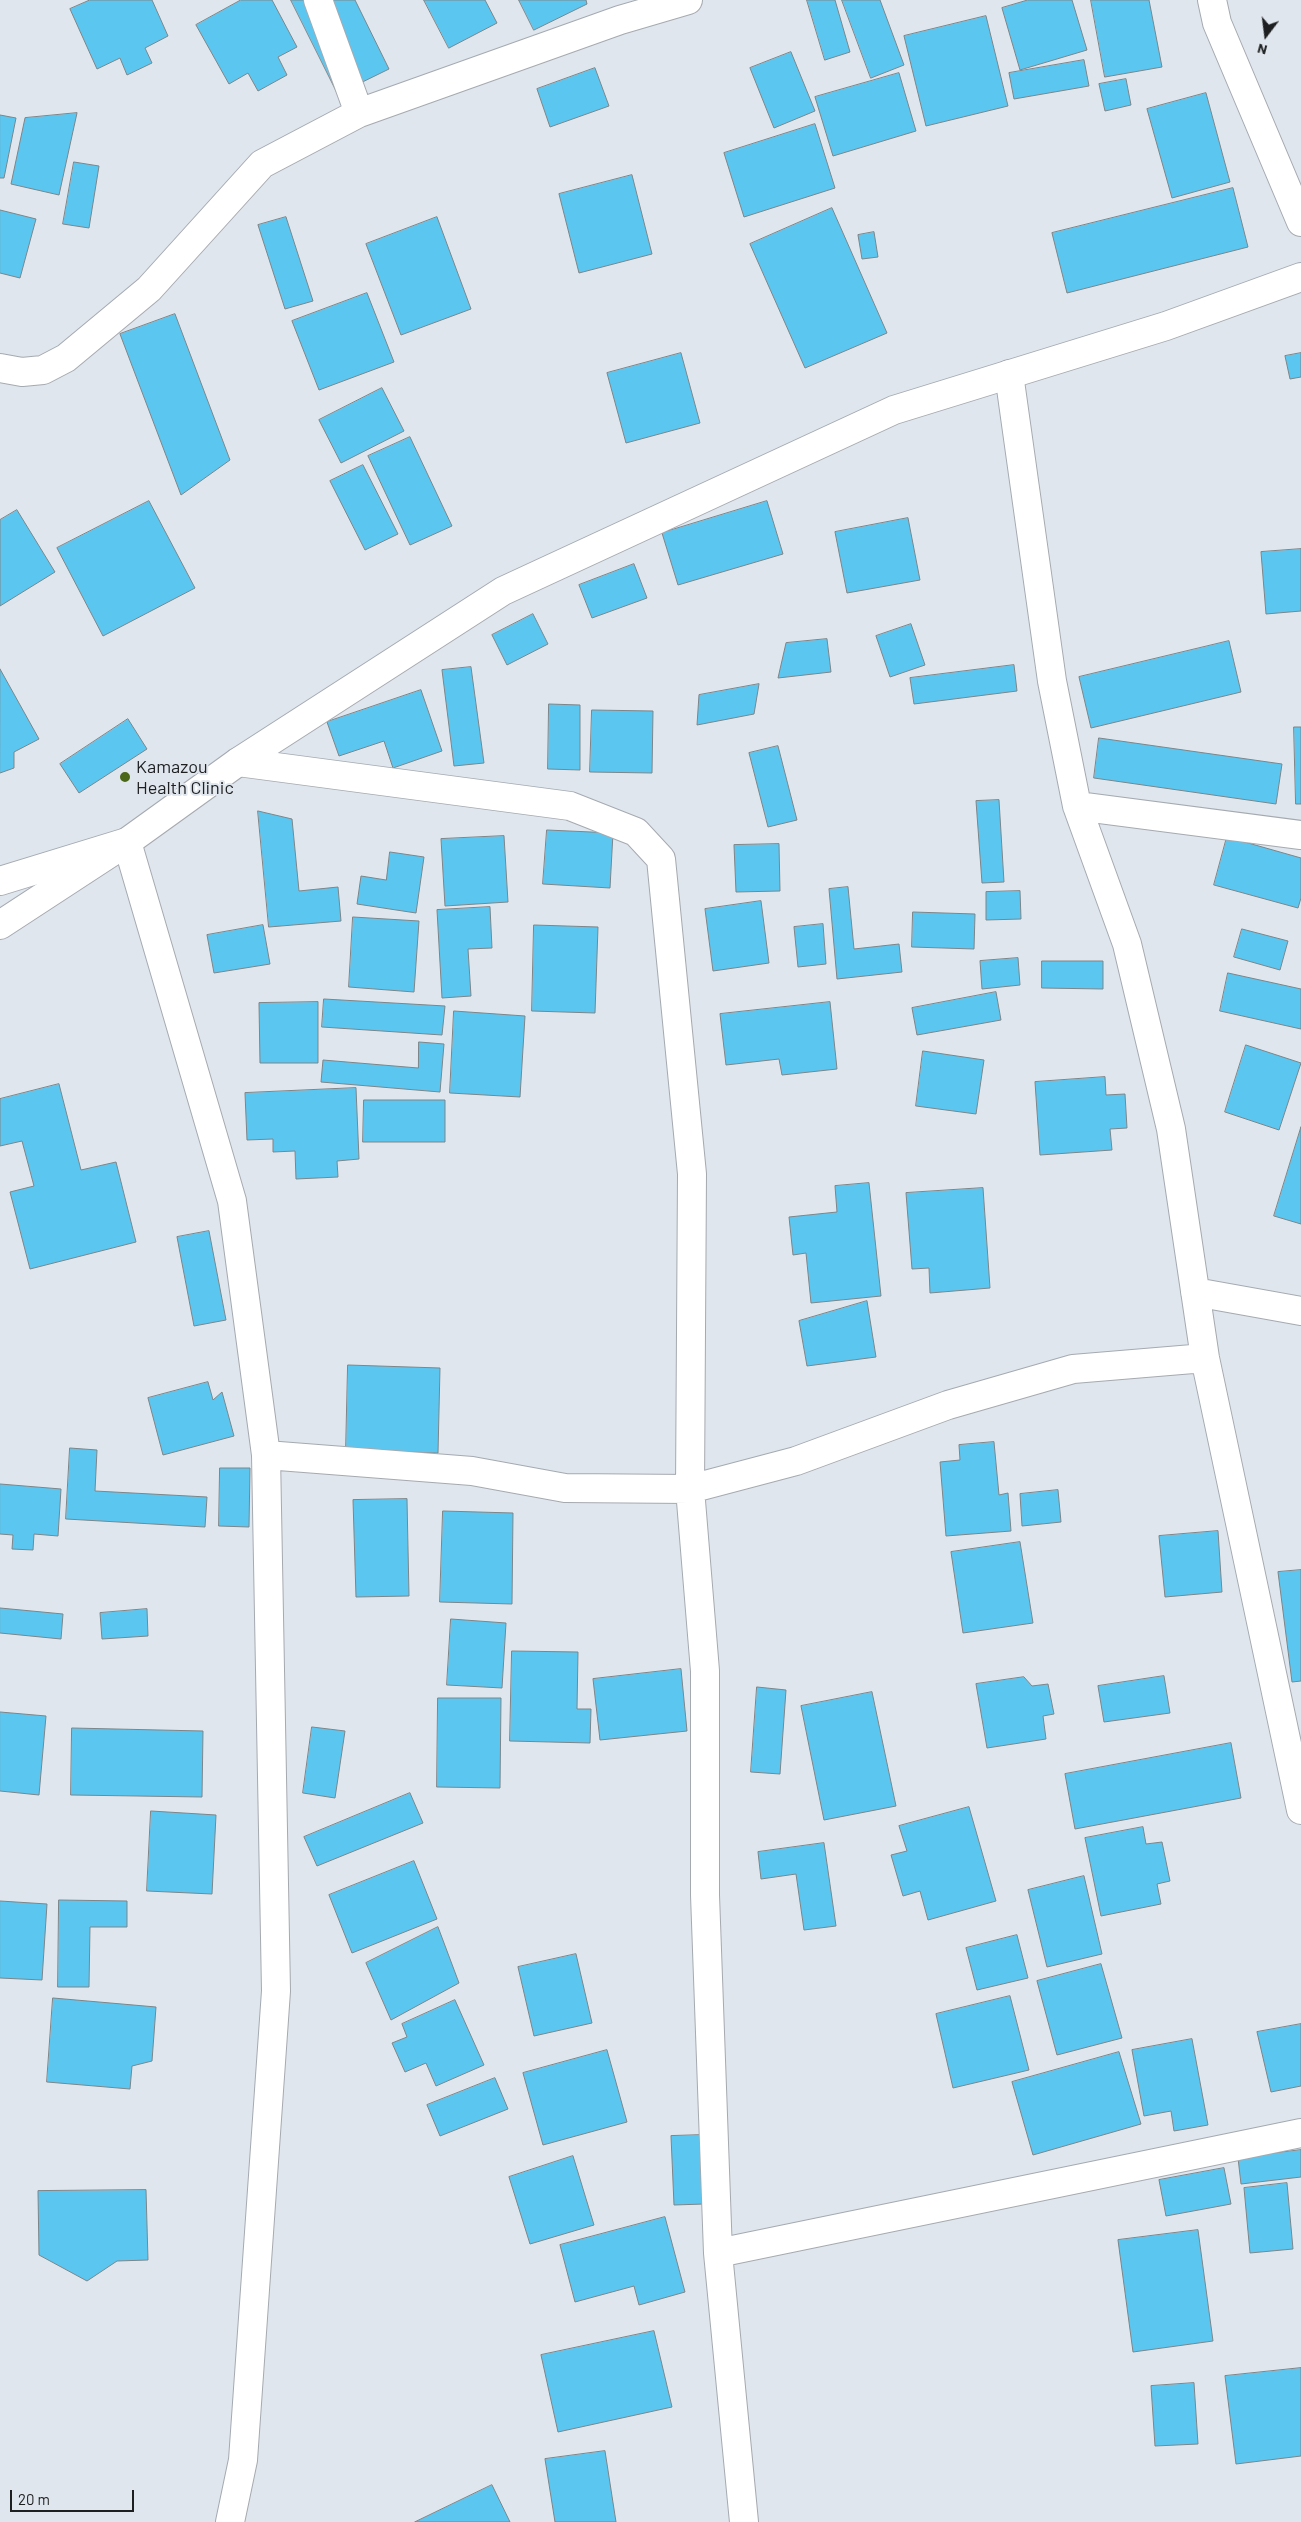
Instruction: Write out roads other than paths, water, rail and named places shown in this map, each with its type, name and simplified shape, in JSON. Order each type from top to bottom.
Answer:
[{"type":"street","points":[[318,0],[359,113]]},
{"type":"street","points":[[0,368],[22,372],[43,370],[66,358],[149,289],[262,164],[359,113],[616,10],[688,0]]},
{"type":"street","points":[[1212,0],[1217,23],[1301,222]]},
{"type":"street","points":[[0,925],[127,842],[238,762],[503,591],[894,410],[1166,326],[1301,277]]},
{"type":"street","points":[[1009,374],[1052,681],[1077,806],[1127,944],[1171,1129],[1206,1358],[1301,1810]]},
{"type":"street","points":[[238,762],[570,806],[636,832],[660,859],[692,1174],[690,1489],[705,1671],[705,1896],[718,2253],[744,2522]]},
{"type":"street","points":[[1077,806],[1301,835]]},
{"type":"street","points":[[0,882],[127,842]]},
{"type":"street","points":[[127,842],[232,1201],[266,1455],[276,1991],[243,2460],[230,2522]]},
{"type":"street","points":[[1195,1292],[1301,1311]]},
{"type":"street","points":[[266,1455],[472,1471],[565,1488],[690,1489],[796,1461],[948,1405],[1073,1369],[1206,1358]]},
{"type":"street","points":[[718,2253],[1301,2134]]},
{"type":"place","name":"Kamazou Health Clinic","points":[[125,777]]}]
